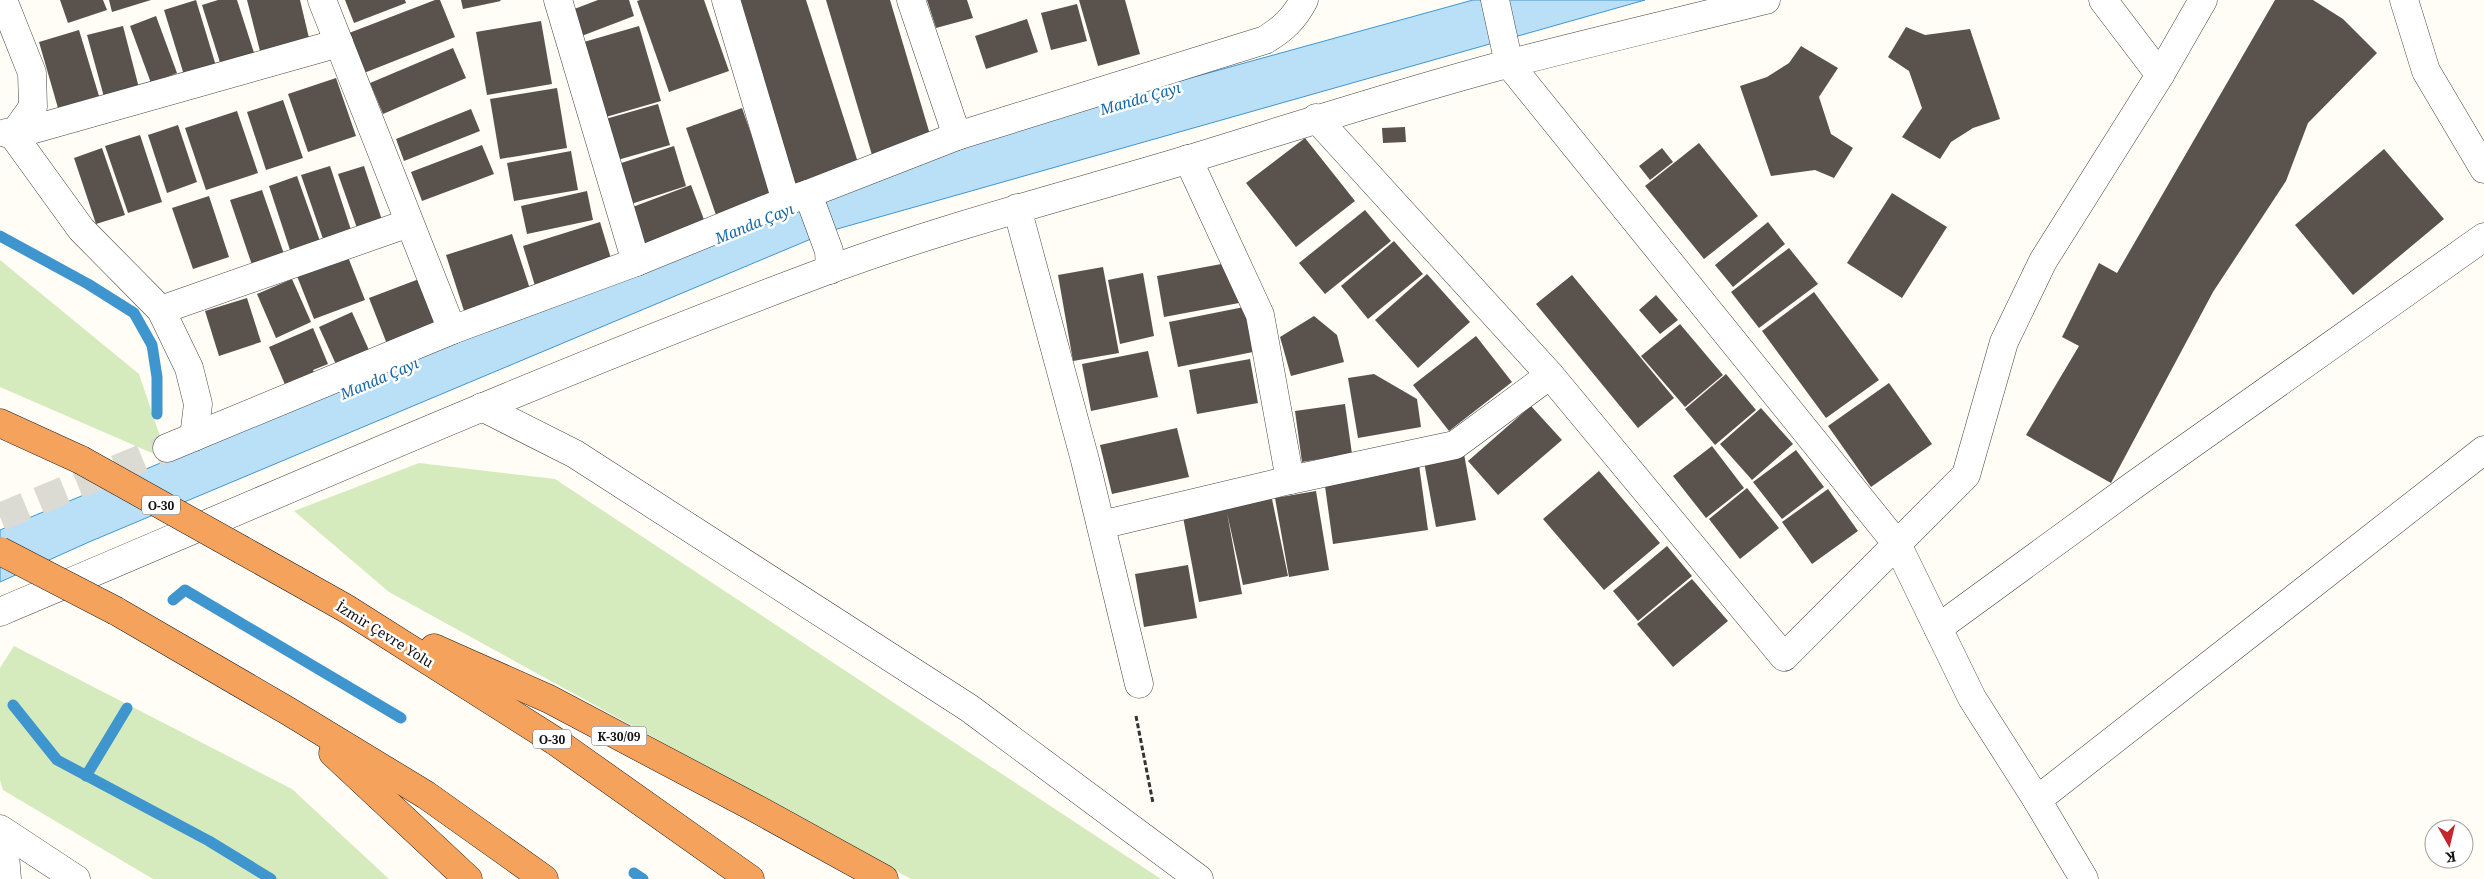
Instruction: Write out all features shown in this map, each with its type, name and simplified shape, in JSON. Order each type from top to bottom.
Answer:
[{"type":"highway","name":"İzmir Çevre Yolu","points":[[0,423],[81,460],[347,609],[555,741],[750,879]]},
{"type":"highway","points":[[0,551],[116,611],[288,711],[426,795],[544,879]]},
{"type":"highway","name":"K-30/09","points":[[347,609],[548,699],[746,803],[884,879]]},
{"type":"highway","points":[[288,711],[468,879]]},
{"type":"street","points":[[3,0],[32,73],[33,107],[6,133]]},
{"type":"street","points":[[322,0],[452,330]]},
{"type":"street","points":[[558,0],[636,262]]},
{"type":"street","points":[[726,0],[797,198],[830,260]]},
{"type":"street","points":[[911,0],[958,136]]},
{"type":"street","points":[[167,448],[452,330],[636,262],[958,136],[1265,40],[1282,30],[1294,18],[1304,0]]},
{"type":"street","points":[[1495,0],[1508,56],[1897,544],[1972,698],[2037,800],[2084,879]]},
{"type":"street","points":[[0,612],[830,260],[1188,159],[1508,56],[1766,0]]},
{"type":"street","points":[[2102,0],[2160,75]]},
{"type":"street","points":[[1316,118],[1550,375],[1784,657],[1966,475],[2004,342],[2043,261],[2160,75],[2202,0]]},
{"type":"street","points":[[2404,0],[2426,71],[2484,169]]},
{"type":"street","points":[[6,133],[339,43]]},
{"type":"street","points":[[6,133],[81,229],[161,310],[188,368],[196,395],[198,404],[194,437]]},
{"type":"street","points":[[1188,159],[1260,315],[1290,480]]},
{"type":"street","points":[[1017,208],[1101,525],[1139,684]]},
{"type":"street","points":[[161,310],[409,223]]},
{"type":"street","points":[[1938,628],[2142,479],[2484,237]]},
{"type":"street","points":[[1101,525],[1290,480],[1456,445],[1550,375]]},
{"type":"street","points":[[482,407],[575,454],[969,708],[1199,879]]},
{"type":"street","points":[[2037,800],[2484,450]]},
{"type":"street","points":[[0,830],[76,879]]},
{"type":"street","points":[[0,835],[5,855],[7,879]]},
{"type":"path","points":[[1139,684],[1134,704],[1162,852]]},
{"type":"green space","points":[[0,260],[139,374],[168,460],[0,387]]},
{"type":"green space","points":[[419,463],[555,479],[1161,879],[911,879],[389,592],[294,511]]},
{"type":"green space","points":[[14,646],[292,789],[389,879],[153,879],[3,790],[0,780],[0,668]]},
{"type":"water","name":"Manda Çayı","points":[[1473,0],[1645,0],[830,231],[89,542],[0,582],[0,530],[237,431],[958,142]]},
{"type":"building","points":[[60,0],[103,0],[107,10],[68,23]]},
{"type":"building","points":[[109,0],[151,0],[112,12]]},
{"type":"building","points":[[196,0],[216,66],[184,75],[164,10]]},
{"type":"building","points":[[218,0],[237,0],[257,62],[223,72],[202,5]]},
{"type":"building","points":[[247,0],[300,0],[309,38],[260,51]]},
{"type":"building","points":[[345,0],[405,0],[406,3],[354,23]]},
{"type":"building","points":[[435,0],[440,0],[455,37],[364,73],[349,33]]},
{"type":"building","points":[[461,0],[500,0],[501,1],[463,9]]},
{"type":"building","points":[[598,0],[629,0],[634,16],[579,37],[569,11]]},
{"type":"building","points":[[704,0],[729,71],[669,92],[637,1]]},
{"type":"building","points":[[738,0],[806,0],[861,172],[796,192]]},
{"type":"building","points":[[826,0],[890,0],[931,138],[872,155]]},
{"type":"building","points":[[927,0],[967,0],[973,18],[936,28]]},
{"type":"building","points":[[1079,0],[1125,0],[1140,54],[1098,66]]},
{"type":"building","points":[[2275,0],[2313,0],[2343,19],[2377,53],[2308,123],[2286,181],[2213,292],[2111,483],[2026,435],[2079,346],[2062,337],[2099,263],[2117,273]]},
{"type":"building","points":[[1077,4],[1087,41],[1051,50],[1041,13]]},
{"type":"building","points":[[156,16],[177,73],[151,83],[130,26]]},
{"type":"building","points":[[1027,19],[1038,52],[986,69],[975,36]]},
{"type":"building","points":[[541,21],[552,84],[487,95],[476,32]]},
{"type":"building","points":[[123,26],[139,88],[104,97],[87,35]]},
{"type":"building","points":[[639,26],[661,101],[599,119],[577,44]]},
{"type":"building","points":[[1906,27],[1925,35],[1970,29],[2000,119],[1973,128],[1951,142],[1940,159],[1902,137],[1922,108],[1909,71],[1888,57]]},
{"type":"building","points":[[79,30],[99,96],[58,108],[39,42]]},
{"type":"building","points":[[1801,46],[1838,68],[1819,97],[1831,134],[1853,148],[1834,178],[1815,170],[1771,176],[1740,86],[1767,77],[1789,63]]},
{"type":"building","points":[[453,48],[466,78],[383,114],[370,83]]},
{"type":"building","points":[[336,78],[356,136],[308,152],[288,94]]},
{"type":"building","points":[[557,88],[567,148],[500,159],[490,99]]},
{"type":"building","points":[[283,100],[303,158],[266,170],[247,112]]},
{"type":"building","points":[[658,104],[670,145],[614,161],[602,120]]},
{"type":"building","points":[[742,108],[773,196],[716,215],[686,128]]},
{"type":"building","points":[[471,109],[480,131],[404,161],[396,139]]},
{"type":"building","points":[[237,111],[258,173],[206,190],[185,128]]},
{"type":"building","points":[[178,125],[197,182],[167,193],[148,135]]},
{"type":"building","points":[[1405,127],[1406,142],[1383,143],[1382,128]]},
{"type":"building","points":[[140,135],[162,202],[128,213],[105,146]]},
{"type":"building","points":[[1305,138],[1355,201],[1296,247],[1246,183]]},
{"type":"building","points":[[1699,143],[1758,216],[1704,259],[1645,186]]},
{"type":"building","points":[[482,145],[494,174],[422,201],[411,172]]},
{"type":"building","points":[[674,146],[686,186],[625,206],[612,166]]},
{"type":"building","points":[[102,148],[125,215],[96,224],[74,158]]},
{"type":"building","points":[[1662,148],[1673,162],[1650,180],[1639,166]]},
{"type":"building","points":[[2384,149],[2444,219],[2353,295],[2295,225]]},
{"type":"building","points":[[571,151],[578,190],[514,201],[507,163]]},
{"type":"building","points":[[330,166],[351,230],[323,239],[301,175]]},
{"type":"building","points":[[364,166],[382,220],[357,228],[338,174]]},
{"type":"building","points":[[297,176],[321,244],[291,253],[269,186]]},
{"type":"building","points":[[691,185],[706,225],[646,249],[630,208]]},
{"type":"building","points":[[262,190],[285,257],[253,268],[230,200]]},
{"type":"building","points":[[587,191],[593,220],[527,234],[521,206]]},
{"type":"building","points":[[1892,193],[1947,227],[1902,298],[1847,263]]},
{"type":"building","points":[[209,196],[229,257],[193,269],[172,208]]},
{"type":"building","points":[[1365,210],[1391,241],[1325,294],[1299,263]]},
{"type":"building","points":[[600,222],[613,265],[536,289],[523,246]]},
{"type":"building","points":[[1768,222],[1785,244],[1733,287],[1715,265]]},
{"type":"building","points":[[512,234],[532,295],[466,317],[446,255]]},
{"type":"building","points":[[1394,241],[1423,274],[1368,319],[1341,286]]},
{"type":"building","points":[[1789,248],[1818,284],[1759,328],[1731,292]]},
{"type":"building","points":[[348,257],[365,300],[314,319],[297,276]]},
{"type":"building","points":[[1232,262],[1239,303],[1164,317],[1157,276]]},
{"type":"building","points":[[1103,267],[1119,353],[1073,361],[1058,275]]},
{"type":"building","points":[[1143,273],[1154,336],[1120,344],[1108,280]]},
{"type":"building","points":[[1427,274],[1470,322],[1418,368],[1375,320]]},
{"type":"building","points":[[1572,275],[1674,398],[1638,428],[1536,304]]},
{"type":"building","points":[[292,279],[311,322],[276,338],[257,294]]},
{"type":"building","points":[[419,279],[437,324],[387,344],[369,298]]},
{"type":"building","points":[[1814,292],[1879,380],[1826,418],[1762,331]]},
{"type":"building","points":[[1656,295],[1678,320],[1660,334],[1639,310]]},
{"type":"building","points":[[247,298],[261,342],[219,356],[205,311]]},
{"type":"building","points":[[1244,307],[1253,352],[1178,367],[1169,322]]},
{"type":"building","points":[[352,312],[372,357],[339,371],[319,327]]},
{"type":"building","points":[[1314,316],[1337,335],[1344,362],[1291,376],[1280,337]]},
{"type":"building","points":[[1680,324],[1723,375],[1685,407],[1641,356]]},
{"type":"building","points":[[313,328],[328,364],[313,370],[318,382],[289,394],[269,347]]},
{"type":"building","points":[[1476,336],[1512,382],[1449,431],[1413,385]]},
{"type":"building","points":[[1148,351],[1158,397],[1091,411],[1082,364]]},
{"type":"building","points":[[1250,359],[1258,403],[1197,414],[1189,370]]},
{"type":"building","points":[[1374,374],[1417,399],[1421,427],[1358,438],[1348,378]]},
{"type":"building","points":[[1726,374],[1756,410],[1715,445],[1685,409]]},
{"type":"building","points":[[1889,383],[1932,444],[1871,487],[1828,426]]},
{"type":"building","points":[[1345,404],[1352,454],[1302,462],[1295,411]]},
{"type":"building","points":[[1531,406],[1562,440],[1498,495],[1468,461]]},
{"type":"building","points":[[1761,408],[1793,444],[1752,480],[1720,444]]},
{"type":"building","points":[[1177,428],[1189,477],[1112,494],[1100,445]]},
{"type":"building","points":[[1712,446],[1744,488],[1706,518],[1673,476]]},
{"type":"building","points":[[1796,450],[1824,487],[1782,519],[1753,482]]},
{"type":"building","points":[[1464,454],[1476,520],[1436,527],[1424,462]]},
{"type":"building","points":[[1419,465],[1428,530],[1333,544],[1324,479]]},
{"type":"building","points":[[1599,471],[1660,543],[1604,590],[1543,519]]},
{"type":"building","points":[[1747,488],[1779,528],[1740,559],[1709,519]]},
{"type":"building","points":[[1828,489],[1858,531],[1812,564],[1782,522]]},
{"type":"building","points":[[1316,491],[1329,570],[1289,577],[1275,498]]},
{"type":"building","points":[[1272,499],[1288,576],[1243,585],[1227,513],[1242,594],[1199,602],[1183,517]]},
{"type":"building","points":[[1667,546],[1692,576],[1638,621],[1613,591]]},
{"type":"building","points":[[1188,565],[1197,618],[1144,627],[1135,574]]},
{"type":"building","points":[[1692,579],[1728,621],[1673,667],[1637,624]]},
{"type":"waterway","points":[[0,236],[88,284],[134,313],[152,345],[157,377],[157,414]]},
{"type":"waterway","points":[[173,600],[185,590],[401,718]]},
{"type":"waterway","points":[[13,705],[57,760],[209,841],[271,879]]},
{"type":"waterway","points":[[86,776],[127,708]]},
{"type":"waterway","points":[[634,873],[643,879]]},
{"type":"tunnel","points":[[0,517],[167,448]]}]
